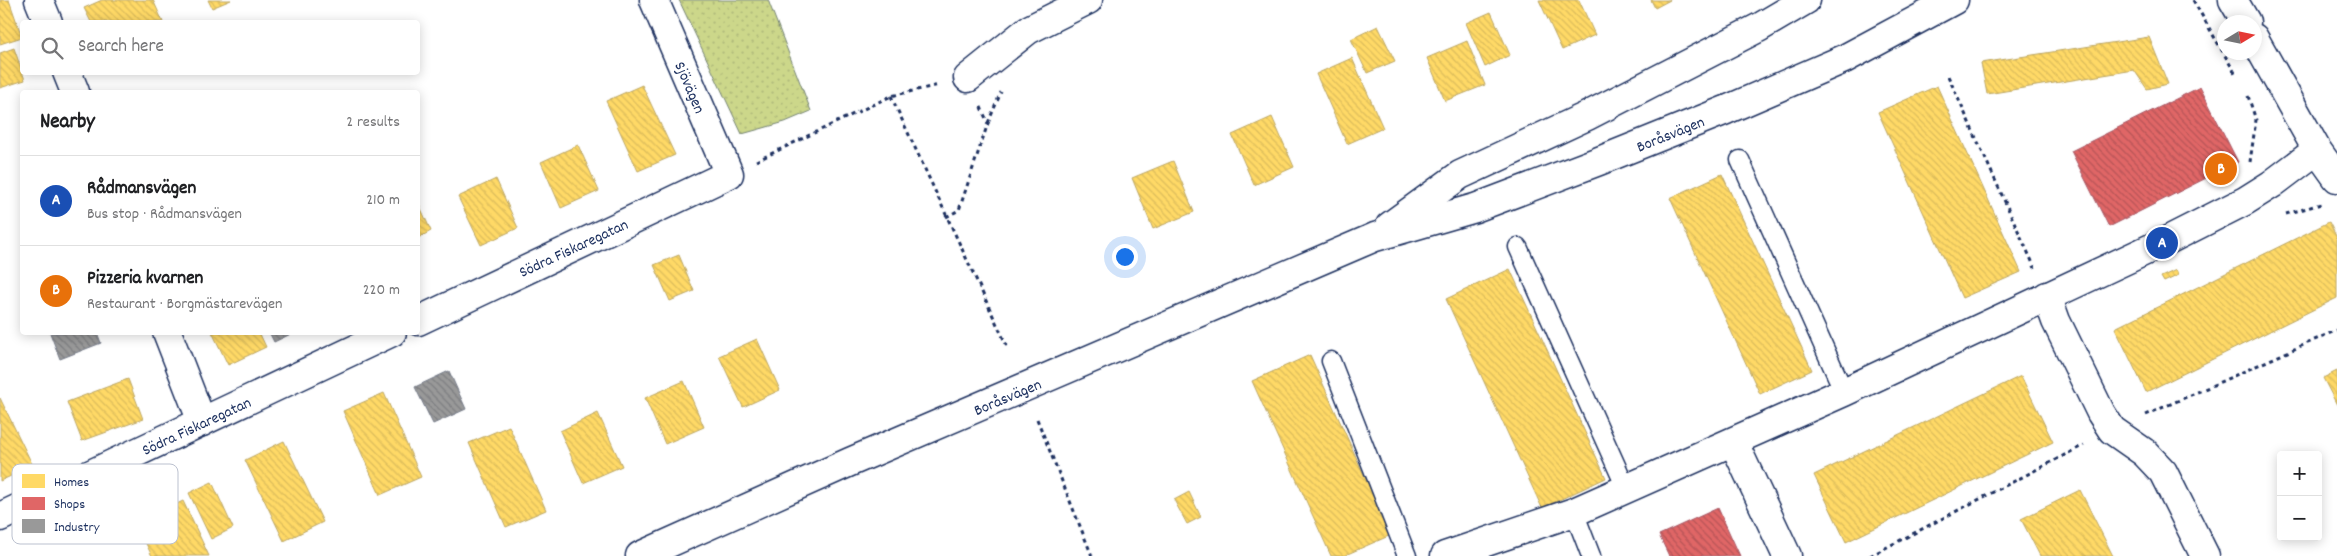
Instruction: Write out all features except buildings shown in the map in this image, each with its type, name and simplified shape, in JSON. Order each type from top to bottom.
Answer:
[{"type":"street","points":[[39,0],[47,20]]},
{"type":"street","name":"Sjövägen","points":[[654,0],[729,174]]},
{"type":"street","points":[[968,78],[1028,30],[1088,0]]},
{"type":"street","name":"Boråsvägen","points":[[1374,238],[1460,175],[1596,112],[1760,27],[1806,0]]},
{"type":"street","name":"Boråsvägen","points":[[640,556],[850,462],[1374,238],[1475,208],[1717,114],[1844,60],[1954,0]]},
{"type":"street","points":[[2233,0],[2242,15]]},
{"type":"street","points":[[2262,52],[2317,150],[2337,178]]},
{"type":"street","points":[[68,75],[74,90]]},
{"type":"street","points":[[1445,556],[1574,512],[1734,443],[1844,392],[2043,286],[2162,243],[2245,201],[2272,184],[2317,150]]},
{"type":"street","name":"Södra Fiskaregatan","points":[[420,319],[729,174]]},
{"type":"street","points":[[2043,286],[2056,321],[2101,413],[2112,430],[2145,453],[2163,472],[2204,556]]},
{"type":"street","points":[[169,335],[202,422]]},
{"type":"street","name":"Södra Fiskaregatan","points":[[113,464],[386,335]]},
{"type":"street","points":[[1734,443],[1787,556]]},
{"type":"street","name":"Södra Fiskaregatan","points":[[0,517],[12,511]]},
{"type":"lane","points":[[1740,160],[1844,392]]},
{"type":"lane","points":[[1518,247],[1627,490]]},
{"type":"lane","points":[[1331,361],[1407,556]]},
{"type":"lane","points":[[1574,512],[1591,556]]},
{"type":"path","points":[[2193,0],[2239,81]]},
{"type":"path","points":[[1948,76],[2043,286]]},
{"type":"path","points":[[729,174],[891,96],[968,78],[988,123],[960,210],[946,217]]},
{"type":"path","points":[[2244,89],[2256,120],[2255,142],[2249,160],[2289,201],[2294,211]]},
{"type":"path","points":[[891,96],[1007,346]]},
{"type":"path","points":[[1870,556],[2112,430],[2337,330]]},
{"type":"path","points":[[1037,419],[1092,556]]},
{"type":"green space","points":[[679,0],[768,0],[811,111],[785,122],[742,134]]},
{"type":"place","name":"Pizzeria kvarnen","points":[[2221,169]]},
{"type":"place","name":"Rådmansvägen","points":[[2162,243]]}]
